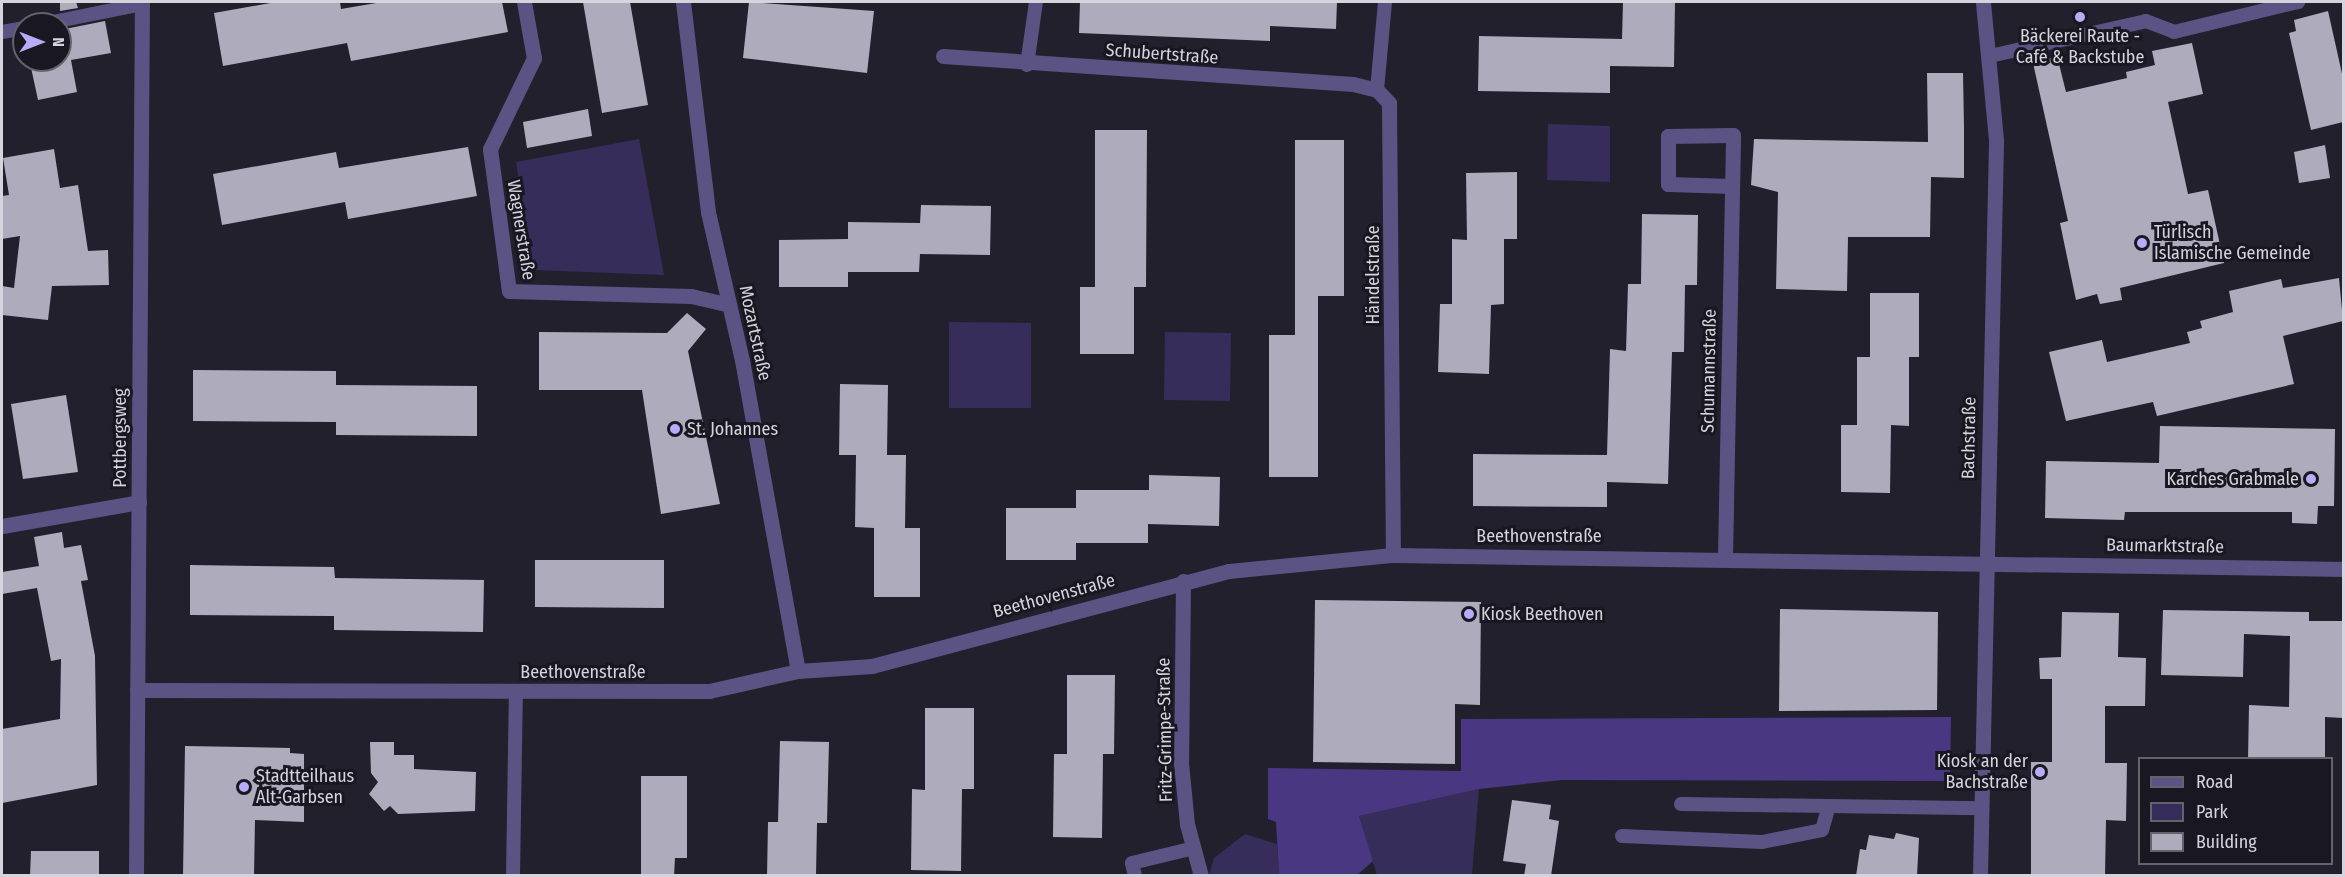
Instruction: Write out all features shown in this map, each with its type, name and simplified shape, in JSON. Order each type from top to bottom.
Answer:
[{"type":"street","name":"Wagnerstraße","points":[[524,2],[534,58],[490,149],[509,291],[691,296],[729,305]]},
{"type":"street","name":"Mozartstraße","points":[[683,2],[708,212],[729,305],[798,671]]},
{"type":"street","name":"Bachstraße","points":[[1980,876],[1995,140],[1990,56],[1983,2]]},
{"type":"street","name":"Pottbergsweg","points":[[136,876],[142,3]]},
{"type":"street","name":"Schubertstraße","points":[[943,56],[1027,65],[1353,84],[1377,90]]},
{"type":"street","name":"Händelstraße","points":[[1377,90],[1392,113],[1393,555]]},
{"type":"street","name":"Schumannstraße","points":[[1725,557],[1732,186],[1732,135],[1668,136],[1668,184],[1732,186]]},
{"type":"street","points":[[2,526],[140,502]]},
{"type":"street","name":"Beethovenstraße","points":[[137,690],[709,691],[798,671],[872,666],[1183,581],[1302,561],[1393,555],[1725,557],[1985,563]]},
{"type":"street","name":"Baumarktstraße","points":[[1985,563],[2343,569]]},
{"type":"street","name":"Fritz-Grimpe-Straße","points":[[1183,581],[1181,763],[1194,848],[1201,876]]},
{"type":"lane","points":[[1027,65],[1036,2]]},
{"type":"lane","points":[[1377,90],[1386,2]]},
{"type":"lane","points":[[1990,56],[2146,21],[2174,32],[2298,2]]},
{"type":"lane","points":[[72,18],[142,3]]},
{"type":"lane","points":[[513,876],[516,691]]},
{"type":"lane","points":[[1681,804],[1981,808]]},
{"type":"lane","points":[[1622,836],[1762,842],[1821,830],[1829,806]]},
{"type":"lane","points":[[1135,876],[1132,863],[1194,848]]},
{"type":"green space","points":[[1548,124],[1610,126],[1610,182],[1547,180]]},
{"type":"green space","points":[[639,139],[664,275],[533,270],[516,162]]},
{"type":"green space","points":[[949,322],[1031,323],[1031,408],[949,408]]},
{"type":"green space","points":[[1165,332],[1231,333],[1230,401],[1164,400]]},
{"type":"green space","points":[[1479,789],[1472,875],[1377,875],[1359,816]]},
{"type":"green space","points":[[1245,834],[1277,844],[1279,875],[1209,875],[1214,858]]},
{"type":"shaded area","points":[[1951,717],[1950,781],[1562,780],[1479,789],[1359,816],[1373,861],[1357,875],[1279,875],[1276,822],[1268,819],[1268,768],[1461,771],[1461,719]]},
{"type":"building","points":[[60,2],[76,2],[78,8],[60,11]]},
{"type":"building","points":[[276,2],[340,2],[341,9],[382,2],[502,2],[508,32],[351,61],[347,43],[223,66],[214,13]]},
{"type":"building","points":[[583,2],[630,2],[648,105],[602,113]]},
{"type":"building","points":[[749,2],[874,11],[867,73],[743,58]]},
{"type":"building","points":[[1080,2],[1337,2],[1336,29],[1270,26],[1270,41],[1079,33]]},
{"type":"building","points":[[1623,2],[1675,2],[1674,67],[1610,66],[1610,93],[1478,91],[1479,36],[1622,39]]},
{"type":"building","points":[[2328,11],[2343,78],[2343,122],[2311,130],[2289,33],[2296,31],[2294,20]]},
{"type":"building","points":[[105,21],[111,53],[72,60],[72,28]]},
{"type":"building","points":[[2192,43],[2203,94],[2168,102],[2188,194],[2208,190],[2224,263],[2120,288],[2122,300],[2100,304],[2097,294],[2076,300],[2060,223],[2068,221],[2033,63],[2057,56],[2066,92],[2127,78],[2126,72],[2155,65],[2152,51]]},
{"type":"building","points":[[72,65],[77,92],[38,100],[32,72],[72,72]]},
{"type":"building","points":[[1927,73],[1963,73],[1964,127],[1964,178],[1931,177],[1930,237],[1848,237],[1847,291],[1776,289],[1778,192],[1751,185],[1754,139],[1928,142]]},
{"type":"building","points":[[588,109],[592,136],[527,148],[523,122]]},
{"type":"building","points":[[1095,130],[1147,130],[1146,287],[1134,287],[1134,354],[1080,354],[1080,287],[1095,287]]},
{"type":"building","points":[[1295,140],[1344,140],[1344,296],[1318,296],[1318,477],[1269,477],[1269,335],[1295,335]]},
{"type":"building","points":[[2325,145],[2330,178],[2299,183],[2294,152]]},
{"type":"building","points":[[468,147],[477,196],[348,219],[345,202],[222,225],[213,174],[336,152],[339,168]]},
{"type":"building","points":[[54,149],[60,188],[78,185],[88,251],[108,250],[109,285],[52,286],[48,320],[2,315],[2,286],[14,288],[20,236],[2,239],[2,196],[9,195],[3,158]]},
{"type":"building","points":[[1517,172],[1517,239],[1504,239],[1504,304],[1491,305],[1489,374],[1438,372],[1440,304],[1452,304],[1452,239],[1467,240],[1466,173]]},
{"type":"building","points":[[921,205],[991,206],[990,255],[920,254],[919,272],[848,272],[848,287],[779,287],[779,240],[848,239],[848,222],[920,223]]},
{"type":"building","points":[[1642,214],[1698,215],[1697,285],[1685,285],[1684,352],[1672,352],[1668,484],[1607,482],[1607,507],[1473,506],[1473,454],[1607,455],[1610,349],[1626,351],[1628,284],[1641,284]]},
{"type":"building","points":[[2339,278],[2343,321],[2283,336],[2294,384],[2157,416],[2153,402],[2066,421],[2049,352],[2102,340],[2107,362],[2190,343],[2187,332],[2202,328],[2200,321],[2233,312],[2229,291],[2281,279],[2283,288]]},
{"type":"building","points":[[1870,293],[1919,293],[1919,357],[1909,357],[1909,426],[1891,425],[1890,493],[1841,492],[1841,425],[1857,425],[1857,357],[1870,357]]},
{"type":"building","name":"St. Johannes","points":[[687,313],[706,329],[688,351],[720,504],[661,514],[642,390],[539,390],[539,332],[667,333]]},
{"type":"building","points":[[193,370],[336,371],[336,385],[477,386],[477,436],[336,435],[336,422],[193,421]]},
{"type":"building","points":[[840,384],[888,385],[887,455],[906,455],[905,528],[920,528],[920,597],[874,597],[874,528],[855,527],[856,455],[839,455]]},
{"type":"building","points":[[66,395],[78,472],[23,479],[11,404]]},
{"type":"building","points":[[2160,426],[2335,429],[2334,506],[2318,506],[2317,524],[2292,523],[2292,512],[2125,512],[2124,520],[2045,518],[2046,461],[2159,463]]},
{"type":"building","points":[[1149,475],[1220,477],[1219,526],[1148,524],[1148,543],[1076,543],[1076,560],[1006,560],[1006,508],[1076,508],[1076,490],[1149,490]]},
{"type":"building","points":[[62,532],[64,548],[81,545],[88,580],[81,581],[95,656],[97,785],[2,803],[2,729],[60,719],[61,659],[51,661],[37,588],[2,594],[2,572],[39,566],[34,537]]},
{"type":"building","points":[[535,560],[664,560],[664,608],[535,607]]},
{"type":"building","points":[[190,565],[334,567],[335,578],[484,580],[483,632],[334,630],[334,616],[190,615]]},
{"type":"building","points":[[1315,600],[1481,602],[1480,705],[1455,704],[1455,764],[1313,762]]},
{"type":"building","points":[[1780,609],[1938,612],[1937,710],[1779,711]]},
{"type":"building","points":[[2163,610],[2309,612],[2309,621],[2343,621],[2343,718],[2325,717],[2325,757],[2248,757],[2249,705],[2289,707],[2290,636],[2244,634],[2243,677],[2161,675]]},
{"type":"building","points":[[2062,612],[2119,613],[2118,657],[2146,658],[2145,706],[2105,706],[2105,763],[2127,763],[2126,821],[2106,820],[2105,876],[2031,876],[2031,762],[2052,762],[2052,679],[2040,679],[2039,658],[2061,657]]},
{"type":"building","points":[[1067,675],[1115,675],[1114,754],[1103,754],[1102,838],[1053,837],[1054,754],[1067,754]]},
{"type":"building","points":[[925,708],[974,708],[974,789],[962,789],[961,871],[911,870],[912,789],[925,790]]},
{"type":"building","points":[[780,741],[829,742],[827,823],[817,823],[816,876],[767,876],[768,822],[778,822]]},
{"type":"building","points":[[370,742],[394,742],[394,755],[414,755],[414,769],[476,772],[475,811],[398,814],[390,806],[384,811],[369,794],[378,782],[371,773]]},
{"type":"building","name":"Stadtteilhaus Alt-Garbsen","points":[[185,746],[290,748],[290,753],[304,754],[304,822],[255,820],[254,876],[183,876]]},
{"type":"building","points":[[641,776],[687,776],[687,858],[675,858],[674,876],[641,876]]},
{"type":"building","points":[[1512,800],[1551,805],[1549,819],[1559,821],[1551,876],[1524,876],[1526,864],[1503,861]]},
{"type":"building","points":[[1896,833],[1919,838],[1917,876],[1856,876],[1860,849],[1866,850],[1869,835],[1894,839]]},
{"type":"building","points":[[31,851],[99,851],[99,876],[30,876]]},
{"type":"place","name":"Bäckerei Raute - Café & Backstube","points":[[2080,17]]},
{"type":"place","name":"Türlisch Islamische Gemeinde","points":[[2142,243]]},
{"type":"place","name":"St. Johannes","points":[[675,429]]},
{"type":"place","name":"Karches Grabmale","points":[[2311,479]]},
{"type":"place","name":"Kiosk Beethoven","points":[[1469,614]]},
{"type":"place","name":"Kiosk an der Bachstraße","points":[[2040,772]]},
{"type":"place","name":"Stadtteilhaus Alt-Garbsen","points":[[244,787]]}]
